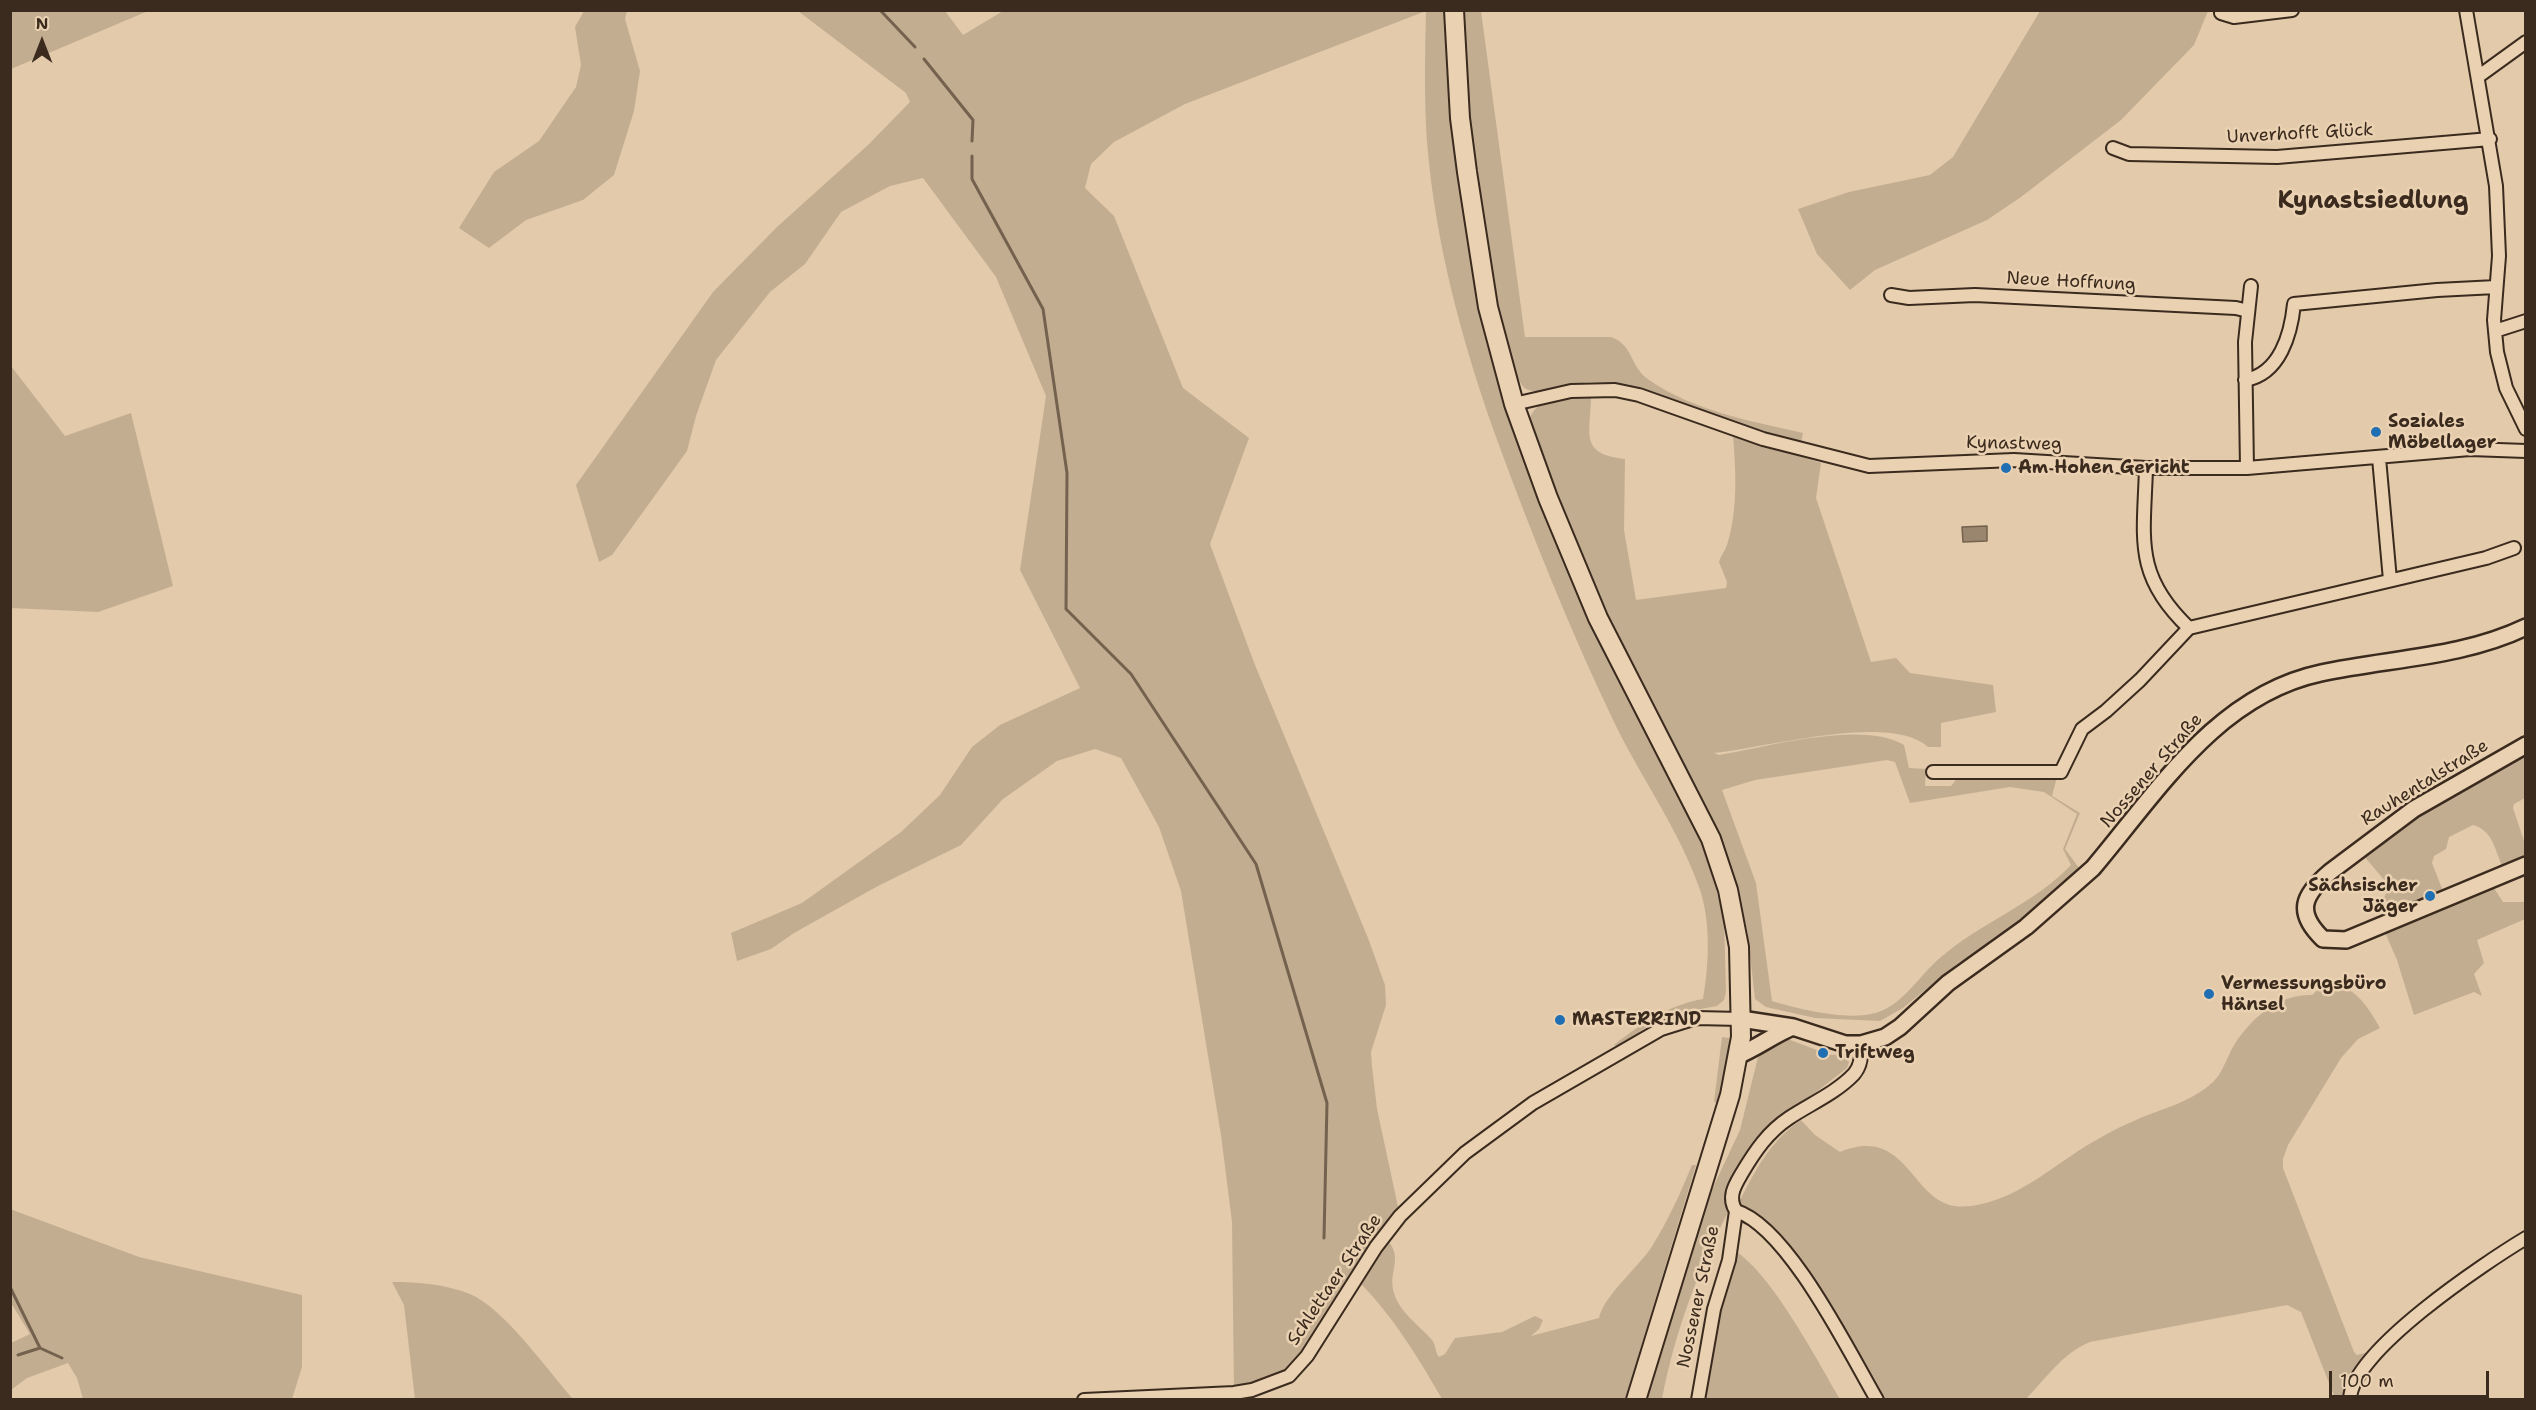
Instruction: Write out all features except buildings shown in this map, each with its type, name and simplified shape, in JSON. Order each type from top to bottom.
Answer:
[{"type":"main road","points":[[1454,10],[1460,118],[1468,184],[1488,307],[1514,404],[1556,519],[1598,618],[1716,852],[1728,890],[1738,939],[1741,1019],[1737,1056],[1727,1104],[1636,1400]]},
{"type":"street","points":[[2221,13],[2234,17],[2292,10]]},
{"type":"street","points":[[2466,10],[2490,140],[2496,186],[2499,256],[2494,331],[2502,377],[2526,429]]},
{"type":"street","points":[[2479,76],[2526,42]]},
{"type":"street","name":"Unverhofft Glück","points":[[2113,148],[2129,154],[2260,157],[2490,140]]},
{"type":"street","points":[[2247,468],[2245,380],[2251,286]]},
{"type":"street","points":[[2245,380],[2261,374],[2282,351],[2291,331],[2294,304],[2437,290],[2496,287]]},
{"type":"street","name":"Neue Hoffnung","points":[[1891,295],[1909,298],[1975,295],[2236,308],[2248,311]]},
{"type":"street","points":[[2494,331],[2526,321]]},
{"type":"street","name":"Kynastweg","points":[[1514,404],[1571,391],[1615,390],[1639,395],[1763,439],[1869,466],[2014,460],[2146,468],[2247,468],[2470,449],[2526,451]]},
{"type":"street","points":[[2379,458],[2390,580]]},
{"type":"street","points":[[2146,468],[2144,555],[2162,599],[2189,628]]},
{"type":"street","points":[[1933,772],[2061,772],[2082,729],[2140,680],[2189,628],[2486,558],[2514,548]]},
{"type":"street","name":"Nossener Straße","points":[[1741,1019],[1793,1027],[1845,1044],[1861,1044],[1885,1037],[1900,1027],[1948,983],[2026,927],[2093,868],[2202,740],[2254,698],[2298,679],[2470,647],[2526,627]]},
{"type":"street","name":"Rauhentalstraße","points":[[2526,745],[2414,809],[2330,872],[2318,882],[2307,898],[2306,918],[2311,928],[2323,939],[2330,942],[2346,940],[2526,865]]},
{"type":"street","name":"Schlettaer Straße","points":[[1084,1400],[1234,1393],[1252,1390],[1289,1376],[1308,1356],[1376,1247],[1400,1216],[1465,1153],[1533,1103],[1672,1024],[1696,1018],[1741,1019]]},
{"type":"street","points":[[1737,1056],[1754,1049],[1772,1035],[1793,1027]]},
{"type":"street","name":"Nossener Straße","points":[[1698,1400],[1714,1308],[1729,1260],[1736,1211],[1732,1205],[1735,1185],[1757,1148],[1789,1118],[1853,1075],[1860,1060],[1861,1044]]},
{"type":"street","points":[[1736,1211],[1754,1218],[1792,1260],[1877,1400]]},
{"type":"street","points":[[2350,1398],[2353,1380],[2370,1358],[2480,1266],[2526,1239]]},
{"type":"shaded area","points":[[11,10],[148,11],[11,69]]},
{"type":"shaded area","points":[[584,11],[627,11],[625,19],[640,71],[634,111],[614,175],[583,200],[526,220],[489,248],[459,228],[494,172],[539,141],[576,87],[581,65],[575,27]]},
{"type":"shaded area","points":[[798,11],[945,11],[963,35],[1003,11],[1426,11],[1185,104],[1114,142],[1091,164],[1085,188],[1114,216],[1183,388],[1249,438],[1210,544],[1255,665],[1368,938],[1385,985],[1386,1005],[1371,1052],[1377,1109],[1400,1216],[1384,1237],[1394,1251],[1392,1285],[1397,1300],[1405,1313],[1432,1340],[1439,1357],[1445,1354],[1455,1338],[1502,1332],[1535,1316],[1543,1320],[1539,1329],[1531,1336],[1599,1318],[1614,1291],[1651,1248],[1663,1228],[1692,1165],[1696,1165],[1625,1399],[1442,1399],[1392,1321],[1356,1279],[1289,1376],[1234,1393],[1232,1222],[1221,1135],[1181,891],[1159,827],[1121,758],[1095,749],[1057,761],[1003,799],[961,845],[878,886],[794,933],[771,949],[737,961],[731,933],[802,903],[901,832],[940,795],[972,747],[1000,725],[1080,688],[1020,570],[1046,396],[996,277],[923,178],[890,186],[841,212],[805,264],[770,292],[716,360],[696,416],[687,451],[612,555],[599,562],[576,485],[713,292],[777,227],[868,145],[910,102],[906,93]]},
{"type":"shaded area","points":[[1426,11],[1444,11],[1454,118],[1474,279],[1499,388],[1512,429],[1565,560],[1690,814],[1705,852],[1724,917],[1726,992],[1724,1000],[1717,1006],[1684,1012],[1650,1024],[1619,1047],[1614,1045],[1656,1016],[1678,1006],[1703,999],[1708,944],[1704,903],[1682,847],[1614,722],[1567,617],[1509,473],[1472,365],[1443,254],[1431,179],[1425,109]]},
{"type":"shaded area","points":[[1463,11],[1481,11],[1525,337],[1611,337],[1624,345],[1638,368],[1649,380],[1666,391],[1723,414],[1803,433],[1801,443],[1616,384],[1589,382],[1539,391],[1526,389],[1517,375],[1507,346],[1481,215],[1467,115]]},
{"type":"shaded area","points":[[2040,11],[2208,11],[2194,45],[2121,120],[2021,197],[1987,220],[1875,270],[1850,290],[1817,254],[1798,209],[1849,192],[1930,175],[1953,157]]},
{"type":"shaded area","points":[[11,366],[65,436],[131,413],[173,586],[98,612],[11,608]]},
{"type":"shaded area","points":[[1591,395],[1589,431],[1594,447],[1610,456],[1625,459],[1624,530],[1636,600],[1726,588],[1727,582],[1719,562],[1731,532],[1735,505],[1733,436],[1821,463],[1816,498],[1871,662],[1896,658],[1910,673],[1993,685],[1996,712],[1941,723],[1941,747],[1928,747],[1910,737],[1856,732],[1714,753],[1719,755],[1839,735],[1885,738],[1904,745],[1909,768],[1926,769],[1925,786],[1951,786],[1959,776],[2057,777],[2052,796],[2080,813],[2065,849],[2082,872],[2007,934],[1958,963],[1903,1008],[1880,1021],[1815,1018],[1766,1007],[1755,999],[1747,929],[1723,845],[1632,671],[1577,555],[1529,422],[1532,413],[1545,402],[1564,397]],"holes":[[[1887,760],[1895,762],[1910,803],[2010,787],[2044,792],[2077,814],[2063,849],[2071,865],[2041,891],[1973,933],[1941,957],[1901,999],[1882,1011],[1860,1015],[1834,1015],[1772,1001],[1756,883],[1722,790],[1755,780]]]},
{"type":"shaded area","points":[[1987,526],[1987,541],[1963,542],[1962,527]]},
{"type":"shaded area","points":[[2525,752],[2525,798],[2514,804],[2513,808],[2525,844],[2525,856],[2502,866],[2489,836],[2485,831],[2473,825],[2449,837],[2446,849],[2434,856],[2432,863],[2443,891],[2389,916],[2381,903],[2388,890],[2385,881],[2363,855],[2419,815]]},
{"type":"shaded area","points":[[2492,885],[2503,902],[2525,902],[2525,919],[2477,940],[2484,963],[2474,974],[2482,996],[2474,992],[2414,1015],[2397,960],[2384,930]]},
{"type":"shaded area","points":[[2333,983],[2356,995],[2380,1028],[2358,1039],[2341,1058],[2288,1145],[2283,1159],[2283,1168],[2354,1352],[2357,1355],[2369,1352],[2349,1397],[2335,1398],[2301,1312],[2287,1305],[2090,1342],[2063,1359],[2026,1399],[1877,1399],[1792,1260],[1736,1211],[1743,1207],[1740,1200],[1765,1156],[1790,1128],[1801,1120],[1815,1135],[1840,1152],[1862,1146],[1880,1148],[1894,1155],[1939,1201],[1954,1206],[1965,1206],[1998,1199],[2022,1188],[2113,1131],[2195,1095],[2217,1078],[2238,1039],[2261,1014],[2280,1002],[2312,995],[2322,986]]},
{"type":"shaded area","points":[[1722,1037],[1729,1038],[1728,1063],[1719,1103],[1714,1102]]},
{"type":"shaded area","points":[[1785,1038],[1830,1055],[1845,1054],[1849,1062],[1847,1068],[1806,1100],[1767,1126],[1751,1145],[1727,1186],[1724,1197],[1728,1212],[1688,1303],[1673,1350],[1662,1399],[1646,1400],[1710,1194],[1740,1130],[1758,1057],[1763,1050]]},
{"type":"shaded area","points":[[10,1209],[139,1257],[302,1295],[302,1367],[292,1399],[83,1399],[77,1378],[68,1363],[27,1378],[11,1390],[11,1343],[30,1334],[11,1303]]},
{"type":"shaded area","points":[[1730,1248],[1745,1258],[1776,1294],[1840,1399],[1698,1400]]},
{"type":"shaded area","points":[[392,1282],[441,1286],[470,1294],[483,1301],[525,1341],[573,1399],[415,1399],[404,1305]]},
{"type":"waterway","points":[[880,10],[915,47]]},
{"type":"waterway","points":[[924,59],[973,120],[972,141]]},
{"type":"waterway","points":[[972,156],[972,179],[1043,309],[1067,473],[1066,609],[1131,674],[1256,864],[1327,1103],[1324,1238]]},
{"type":"waterway","points":[[10,1287],[40,1348],[18,1355]]},
{"type":"waterway","points":[[40,1348],[62,1358]]},
{"type":"place","name":"Soziales Möbellager","points":[[2376,432]]},
{"type":"place","name":"Am Hohen Gericht","points":[[2006,468]]},
{"type":"place","name":"Sächsischer Jäger","points":[[2430,896]]},
{"type":"place","name":"Vermessungsbüro Hänsel","points":[[2209,994]]},
{"type":"place","name":"MASTERRIND","points":[[1560,1020]]},
{"type":"place","name":"Triftweg","points":[[1823,1053]]},
{"type":"district","name":"Kynastsiedlung","points":[[2373,202]]}]
